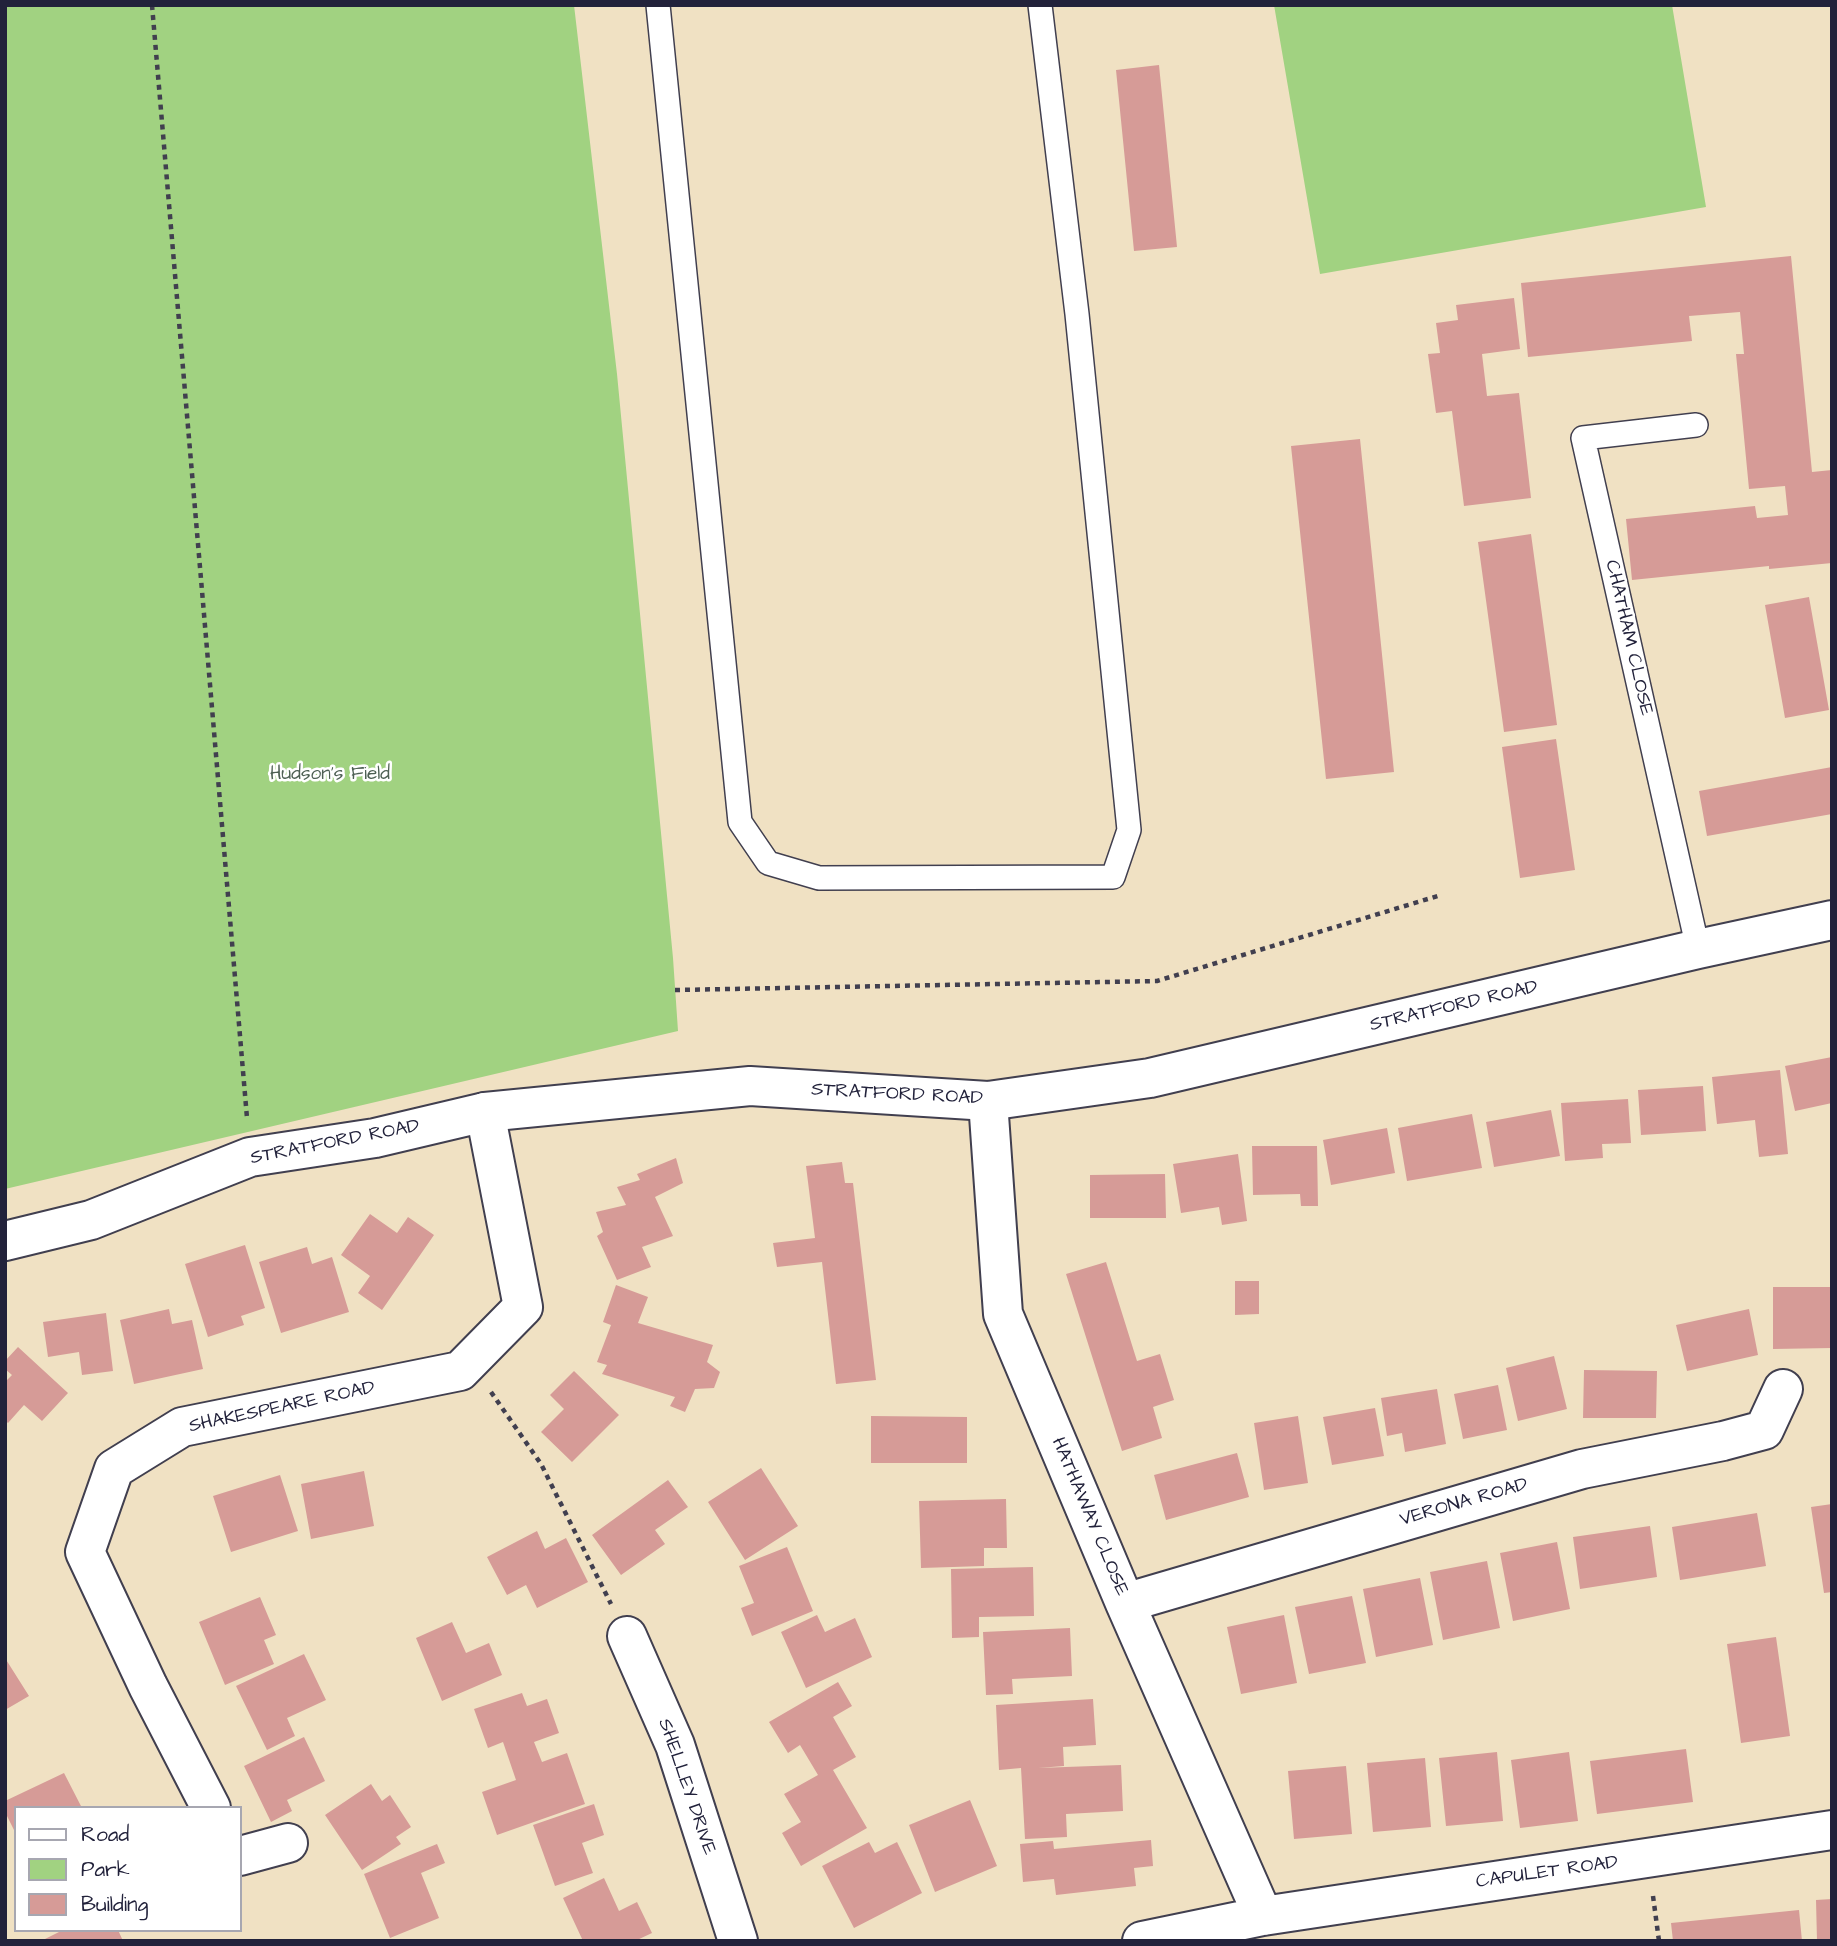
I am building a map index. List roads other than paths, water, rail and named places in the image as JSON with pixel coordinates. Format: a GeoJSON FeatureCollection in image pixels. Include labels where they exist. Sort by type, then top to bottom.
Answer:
{"type":"FeatureCollection","features":[{"type":"Feature","properties":{"kind":"street","name":"STRATFORD ROAD"},"geometry":{"type":"LineString","coordinates":[[5,1241],[92,1220],[250,1157],[375,1138],[485,1112],[750,1086],[988,1101],[1150,1078],[1832,920]]}},
{"type":"Feature","properties":{"kind":"street","name":"HATHAWAY CLOSE"},"geometry":{"type":"LineString","coordinates":[[988,1101],[1003,1314],[1125,1603],[1263,1916]]}},
{"type":"Feature","properties":{"kind":"street","name":"SHAKESPEARE ROAD"},"geometry":{"type":"LineString","coordinates":[[210,1806],[148,1686],[85,1552],[114,1469],[182,1427],[460,1371],[523,1307],[485,1112]]}},
{"type":"Feature","properties":{"kind":"street","name":"VERONA ROAD"},"geometry":{"type":"LineString","coordinates":[[1125,1603],[1582,1469],[1765,1430],[1783,1389]]}},
{"type":"Feature","properties":{"kind":"street","name":"SHELLEY DRIVE"},"geometry":{"type":"LineString","coordinates":[[626,1636],[675,1745],[738,1941]]}},
{"type":"Feature","properties":{"kind":"street","name":"CAPULET ROAD"},"geometry":{"type":"LineString","coordinates":[[1263,1916],[1832,1830]]}},
{"type":"Feature","properties":{"kind":"street"},"geometry":{"type":"LineString","coordinates":[[242,1855],[288,1843]]}},
{"type":"Feature","properties":{"kind":"street"},"geometry":{"type":"LineString","coordinates":[[1142,1941],[1263,1916]]}},
{"type":"Feature","properties":{"kind":"lane"},"geometry":{"type":"LineString","coordinates":[[657,5],[740,822],[768,863],[820,878],[1112,877],[1129,830],[1077,314],[1040,5]]}},
{"type":"Feature","properties":{"kind":"lane","name":"CHATHAM CLOSE"},"geometry":{"type":"LineString","coordinates":[[1696,425],[1583,438],[1698,949]]}},
{"type":"Feature","properties":{"kind":"park label","name":"Hudson's Field"},"geometry":{"type":"Point","coordinates":[330,775]}}]}
